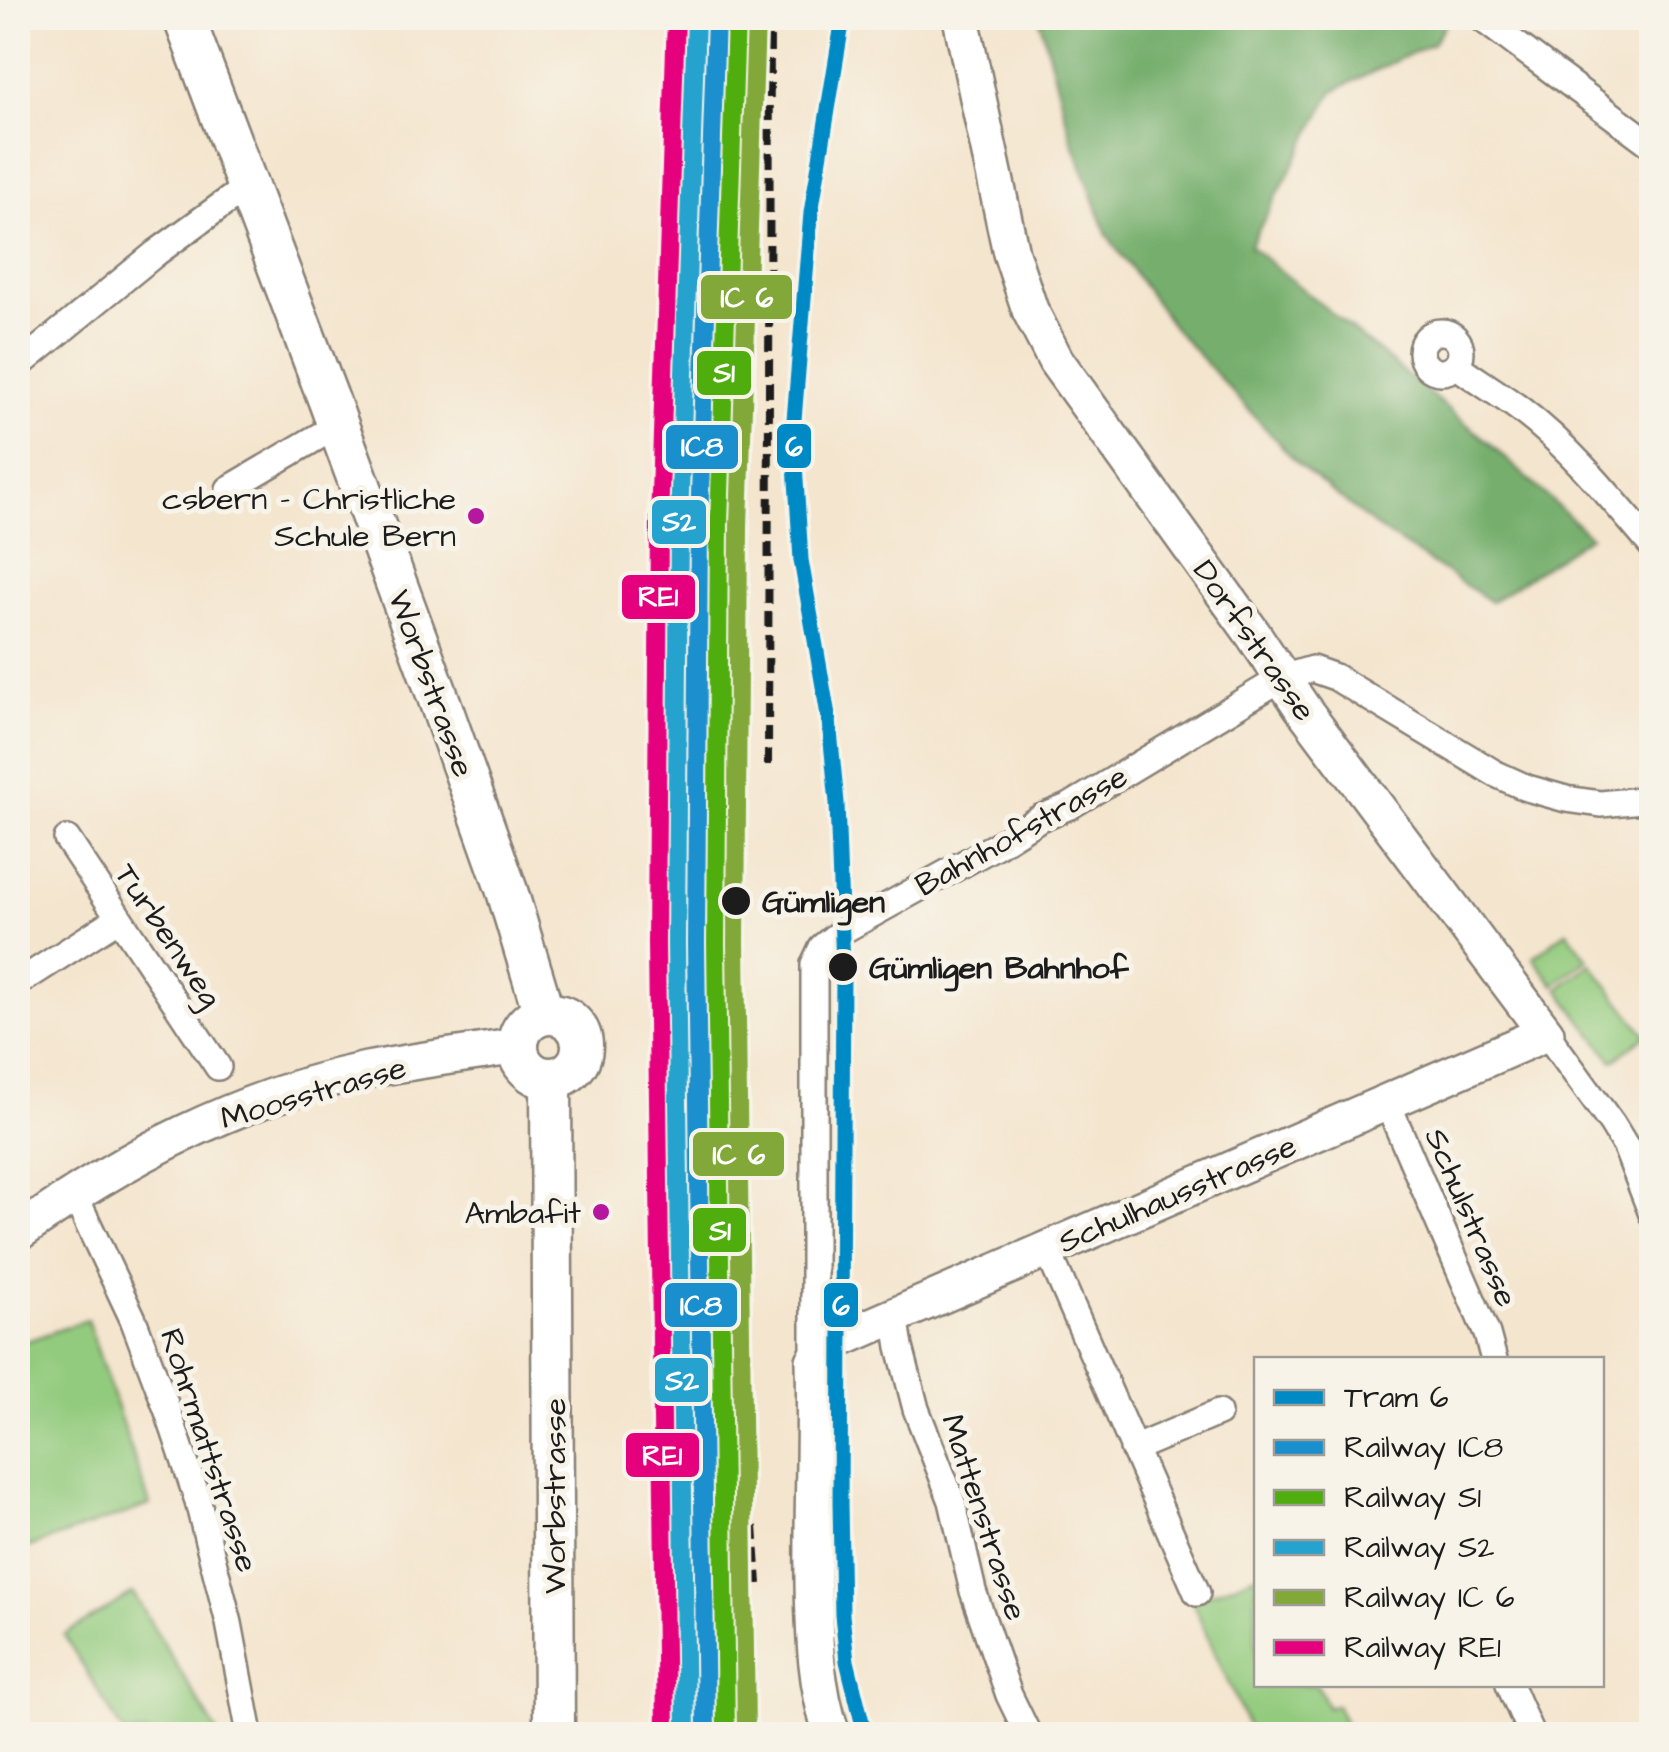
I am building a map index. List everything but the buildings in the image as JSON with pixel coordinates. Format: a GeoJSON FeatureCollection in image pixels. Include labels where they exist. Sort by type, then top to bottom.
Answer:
{"type":"FeatureCollection","features":[{"type":"Feature","properties":{"kind":"main road","name":"Worbstrasse"},"geometry":{"type":"LineString","coordinates":[[184,18],[489,840],[544,1014]]}},
{"type":"Feature","properties":{"kind":"main road"},"geometry":{"type":"LineString","coordinates":[[544,1014],[555,1014],[573,1024],[581,1042],[581,1052],[570,1070],[551,1078],[530,1070],[522,1062],[518,1046],[527,1023],[544,1014]]}},
{"type":"Feature","properties":{"kind":"main road","name":"Worbstrasse"},"geometry":{"type":"LineString","coordinates":[[551,1078],[554,1734]]}},
{"type":"Feature","properties":{"kind":"street","name":"Dorfstrasse"},"geometry":{"type":"LineString","coordinates":[[961,18],[1008,238],[1030,310],[1056,361],[1389,825],[1589,1091],[1626,1147],[1652,1214]]}},
{"type":"Feature","properties":{"kind":"street"},"geometry":{"type":"LineString","coordinates":[[1481,18],[1652,145]]}},
{"type":"Feature","properties":{"kind":"street"},"geometry":{"type":"LineString","coordinates":[[18,366],[156,253],[248,186]]}},
{"type":"Feature","properties":{"kind":"street"},"geometry":{"type":"LineString","coordinates":[[1456,365],[1542,428],[1591,475],[1652,546]]}},
{"type":"Feature","properties":{"kind":"street"},"geometry":{"type":"LineString","coordinates":[[229,489],[338,425]]}},
{"type":"Feature","properties":{"kind":"street"},"geometry":{"type":"LineString","coordinates":[[1282,678],[1320,670],[1496,774],[1527,788],[1602,804],[1652,799]]}},
{"type":"Feature","properties":{"kind":"street","name":"Bahnhofstrasse"},"geometry":{"type":"LineString","coordinates":[[832,1734],[814,1639],[814,964],[822,947],[866,916],[1040,818],[1070,806],[1282,678]]}},
{"type":"Feature","properties":{"kind":"street","name":"Turbenweg"},"geometry":{"type":"LineString","coordinates":[[67,839],[218,1067]]}},
{"type":"Feature","properties":{"kind":"street"},"geometry":{"type":"LineString","coordinates":[[18,983],[119,918]]}},
{"type":"Feature","properties":{"kind":"street","name":"Schulhausstrasse"},"geometry":{"type":"LineString","coordinates":[[814,1361],[826,1346],[895,1315],[1546,1033]]}},
{"type":"Feature","properties":{"kind":"street","name":"Moosstrasse"},"geometry":{"type":"LineString","coordinates":[[18,1232],[170,1138],[265,1100],[366,1070],[518,1046]]}},
{"type":"Feature","properties":{"kind":"street","name":"Schulstrasse"},"geometry":{"type":"LineString","coordinates":[[1387,1102],[1487,1334],[1493,1357]]}},
{"type":"Feature","properties":{"kind":"street","name":"Rohrmattstrasse"},"geometry":{"type":"LineString","coordinates":[[74,1196],[133,1320],[167,1409],[226,1608],[250,1734]]}},
{"type":"Feature","properties":{"kind":"street"},"geometry":{"type":"LineString","coordinates":[[1047,1249],[1197,1594]]}},
{"type":"Feature","properties":{"kind":"street","name":"Mattenstrasse"},"geometry":{"type":"LineString","coordinates":[[895,1315],[916,1409],[952,1501],[973,1590],[1008,1694],[1028,1734]]}},
{"type":"Feature","properties":{"kind":"street"},"geometry":{"type":"LineString","coordinates":[[1133,1449],[1218,1413]]}},
{"type":"Feature","properties":{"kind":"street"},"geometry":{"type":"LineString","coordinates":[[1510,1687],[1531,1734]]}},
{"type":"Feature","properties":{"kind":"green space"},"geometry":{"type":"Polygon","coordinates":[[[1039,18],[1449,18],[1433,43],[1333,91],[1250,246],[1487,441],[1590,536],[1491,602],[1375,526],[1299,465],[1173,327],[1107,235],[1071,137],[1039,18]]]}},
{"type":"Feature","properties":{"kind":"green space"},"geometry":{"type":"Polygon","coordinates":[[[1567,931],[1588,959],[1554,985],[1533,957],[1567,931]]]}},
{"type":"Feature","properties":{"kind":"green space"},"geometry":{"type":"Polygon","coordinates":[[[1591,964],[1646,1035],[1613,1061],[1558,989],[1591,964]]]}},
{"type":"Feature","properties":{"kind":"green space"},"geometry":{"type":"Polygon","coordinates":[[[87,1320],[150,1505],[18,1551],[18,1344],[87,1320]]]}},
{"type":"Feature","properties":{"kind":"green space"},"geometry":{"type":"Polygon","coordinates":[[[1254,1576],[1254,1687],[1318,1687],[1328,1708],[1336,1705],[1350,1734],[1251,1734],[1192,1601],[1254,1576]]]}},
{"type":"Feature","properties":{"kind":"green space"},"geometry":{"type":"Polygon","coordinates":[[[133,1593],[218,1734],[124,1734],[64,1635],[133,1593]]]}},
{"type":"Feature","properties":{"kind":"railway"},"geometry":{"type":"LineString","coordinates":[[685,49],[686,18]]}},
{"type":"Feature","properties":{"kind":"railway"},"geometry":{"type":"LineString","coordinates":[[740,1734],[752,18]]}},
{"type":"Feature","properties":{"kind":"railway"},"geometry":{"type":"LineString","coordinates":[[768,765],[770,18]]}},
{"type":"Feature","properties":{"kind":"railway"},"geometry":{"type":"LineString","coordinates":[[667,896],[682,736]]}},
{"type":"Feature","properties":{"kind":"railway"},"geometry":{"type":"LineString","coordinates":[[754,1526],[758,1584]]}},
{"type":"Feature","properties":{"kind":"tram line","name":"6"},"geometry":{"type":"LineString","coordinates":[[843,18],[811,213],[793,432],[801,560],[829,721],[837,803],[843,967],[842,1615],[847,1661],[865,1734]]}},
{"type":"Feature","properties":{"kind":"rail line","name":"RE1"},"geometry":{"type":"LineString","coordinates":[[666,1734],[656,943],[659,523],[676,18]]}},
{"type":"Feature","properties":{"kind":"rail line","name":"S2"},"geometry":{"type":"LineString","coordinates":[[686,1734],[676,943],[679,523],[696,18]]}},
{"type":"Feature","properties":{"kind":"rail line","name":"IC8"},"geometry":{"type":"LineString","coordinates":[[706,1734],[696,943],[699,524],[716,18]]}},
{"type":"Feature","properties":{"kind":"rail line","name":"S1"},"geometry":{"type":"LineString","coordinates":[[726,1734],[716,943],[719,524],[736,19]]}},
{"type":"Feature","properties":{"kind":"transit line"},"geometry":{"type":"LineString","coordinates":[[746,1733],[736,943],[739,525],[756,19]]}},
{"type":"Feature","properties":{"kind":"place","name":"csbern - Christliche Schule Bern"},"geometry":{"type":"Point","coordinates":[476,516]}},
{"type":"Feature","properties":{"kind":"place","name":"Gümligen"},"geometry":{"type":"Point","coordinates":[736,901]}},
{"type":"Feature","properties":{"kind":"place","name":"Gümligen Bahnhof"},"geometry":{"type":"Point","coordinates":[843,967]}},
{"type":"Feature","properties":{"kind":"place","name":"Ambafit"},"geometry":{"type":"Point","coordinates":[601,1212]}}]}
